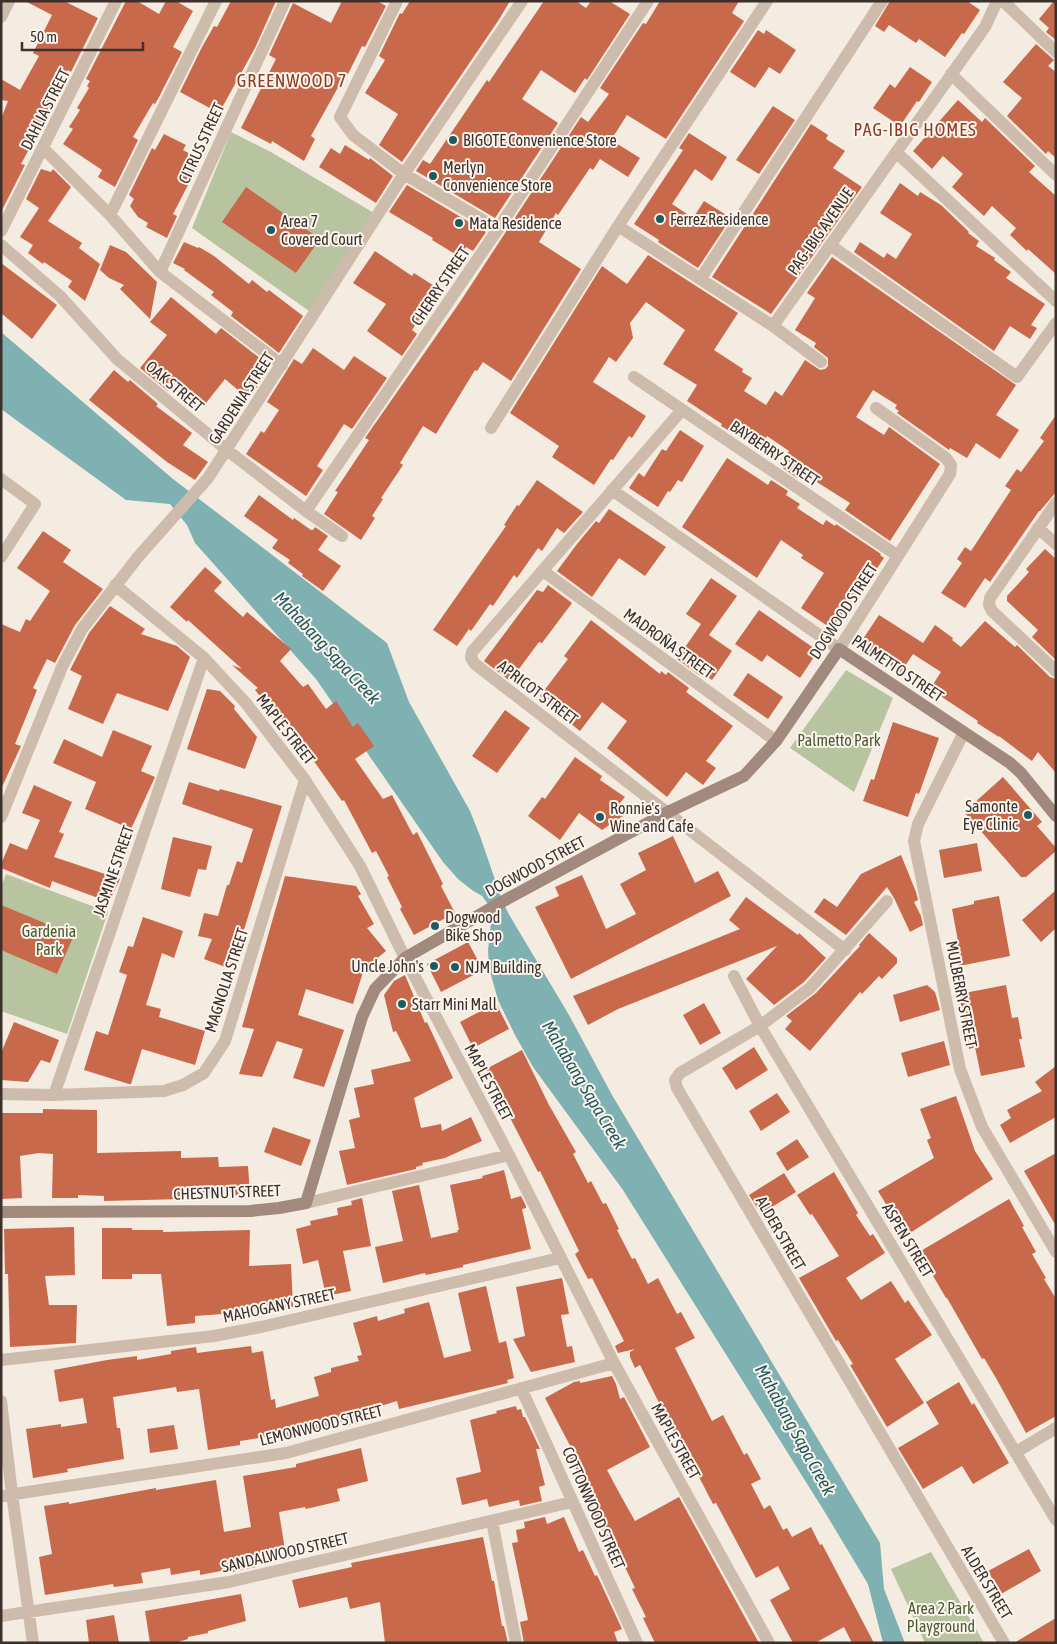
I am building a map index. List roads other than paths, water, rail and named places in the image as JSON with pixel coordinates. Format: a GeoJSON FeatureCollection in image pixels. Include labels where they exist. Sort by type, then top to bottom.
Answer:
{"type":"FeatureCollection","features":[{"type":"Feature","properties":{"kind":"street"},"geometry":{"type":"LineString","coordinates":[[1,16],[9,1]]}},
{"type":"Feature","properties":{"kind":"street","name":"DAHLIA STREET"},"geometry":{"type":"LineString","coordinates":[[1,231],[116,1]]}},
{"type":"Feature","properties":{"kind":"street"},"geometry":{"type":"LineString","coordinates":[[110,215],[216,1]]}},
{"type":"Feature","properties":{"kind":"street","name":"CITRUS STREET"},"geometry":{"type":"LineString","coordinates":[[160,272],[285,1]]}},
{"type":"Feature","properties":{"kind":"street"},"geometry":{"type":"LineString","coordinates":[[397,1],[340,117],[353,135],[404,174],[498,229]]}},
{"type":"Feature","properties":{"kind":"street","name":"GARDENIA STREET"},"geometry":{"type":"LineString","coordinates":[[1,817],[62,667],[82,629],[115,586],[208,478],[404,174],[522,1]]}},
{"type":"Feature","properties":{"kind":"street","name":"CHERRY STREET"},"geometry":{"type":"LineString","coordinates":[[306,511],[498,229],[648,1]]}},
{"type":"Feature","properties":{"kind":"street"},"geometry":{"type":"LineString","coordinates":[[491,428],[618,226],[767,1]]}},
{"type":"Feature","properties":{"kind":"street"},"geometry":{"type":"LineString","coordinates":[[701,278],[882,1]]}},
{"type":"Feature","properties":{"kind":"street","name":"PAG-IBIG AVENUE"},"geometry":{"type":"LineString","coordinates":[[773,326],[985,27],[997,1]]}},
{"type":"Feature","properties":{"kind":"street"},"geometry":{"type":"LineString","coordinates":[[1004,1],[1056,52]]}},
{"type":"Feature","properties":{"kind":"street"},"geometry":{"type":"LineString","coordinates":[[951,74],[1056,174]]}},
{"type":"Feature","properties":{"kind":"street"},"geometry":{"type":"LineString","coordinates":[[43,148],[110,215],[160,272],[282,365]]}},
{"type":"Feature","properties":{"kind":"street"},"geometry":{"type":"LineString","coordinates":[[896,152],[1056,301]]}},
{"type":"Feature","properties":{"kind":"street"},"geometry":{"type":"LineString","coordinates":[[618,226],[701,278],[773,326],[822,362]]}},
{"type":"Feature","properties":{"kind":"street","name":"OAK STREET"},"geometry":{"type":"LineString","coordinates":[[1,245],[60,296],[117,359],[226,450],[342,536]]}},
{"type":"Feature","properties":{"kind":"street"},"geometry":{"type":"LineString","coordinates":[[830,245],[1017,377],[1056,323]]}},
{"type":"Feature","properties":{"kind":"street","name":"BAYBERRY STREET"},"geometry":{"type":"LineString","coordinates":[[634,377],[898,556]]}},
{"type":"Feature","properties":{"kind":"street","name":"DOGWOOD STREET"},"geometry":{"type":"LineString","coordinates":[[306,1202],[362,1017],[375,989],[405,958],[507,899],[668,812],[744,776],[776,741],[839,649],[950,474],[951,465],[946,458],[876,408]]}},
{"type":"Feature","properties":{"kind":"street","name":"APRICOT STREET"},"geometry":{"type":"LineString","coordinates":[[682,410],[472,652],[471,658],[475,664],[845,950]]}},
{"type":"Feature","properties":{"kind":"street"},"geometry":{"type":"LineString","coordinates":[[1,479],[35,504],[1,557]]}},
{"type":"Feature","properties":{"kind":"street","name":"PALMETTO STREET"},"geometry":{"type":"LineString","coordinates":[[612,490],[839,649],[964,732],[1021,773],[1056,816]]}},
{"type":"Feature","properties":{"kind":"street"},"geometry":{"type":"LineString","coordinates":[[1056,503],[990,598],[989,606],[1056,671]]}},
{"type":"Feature","properties":{"kind":"street"},"geometry":{"type":"LineString","coordinates":[[1038,528],[1056,544]]}},
{"type":"Feature","properties":{"kind":"street","name":"MADROÑA STREET"},"geometry":{"type":"LineString","coordinates":[[542,571],[776,741]]}},
{"type":"Feature","properties":{"kind":"street","name":"MAPLE STREET"},"geometry":{"type":"LineString","coordinates":[[115,586],[204,658],[245,702],[305,780],[360,866],[405,958],[509,1155],[614,1363],[769,1643]]}},
{"type":"Feature","properties":{"kind":"street","name":"JASMINE STREET"},"geometry":{"type":"LineString","coordinates":[[54,1095],[204,658]]}},
{"type":"Feature","properties":{"kind":"street","name":"MULBERRY STREET"},"geometry":{"type":"LineString","coordinates":[[964,732],[918,824],[914,841],[960,1069],[982,1127],[1056,1252]]}},
{"type":"Feature","properties":{"kind":"street","name":"MAGNOLIA STREET"},"geometry":{"type":"LineString","coordinates":[[1,1094],[54,1095],[164,1091],[183,1085],[204,1073],[225,1041],[305,780]]}},
{"type":"Feature","properties":{"kind":"street","name":"ALDER STREET"},"geometry":{"type":"LineString","coordinates":[[887,901],[810,988],[760,1026],[680,1073],[675,1080],[677,1088],[1004,1643]]}},
{"type":"Feature","properties":{"kind":"street","name":"ASPEN STREET"},"geometry":{"type":"LineString","coordinates":[[734,976],[760,1026],[1056,1520]]}},
{"type":"Feature","properties":{"kind":"street","name":"CHESTNUT STREET"},"geometry":{"type":"LineString","coordinates":[[1,1212],[250,1211],[280,1208],[509,1155]]}},
{"type":"Feature","properties":{"kind":"street","name":"MAHOGANY STREET"},"geometry":{"type":"LineString","coordinates":[[1,1360],[214,1336],[261,1327],[560,1258]]}},
{"type":"Feature","properties":{"kind":"street","name":"LEMONWOOD STREET"},"geometry":{"type":"LineString","coordinates":[[7,1495],[286,1453],[614,1363]]}},
{"type":"Feature","properties":{"kind":"street","name":"COTTONWOOD STREET"},"geometry":{"type":"LineString","coordinates":[[521,1388],[637,1643]]}},
{"type":"Feature","properties":{"kind":"street"},"geometry":{"type":"LineString","coordinates":[[1,1401],[7,1495],[33,1643]]}},
{"type":"Feature","properties":{"kind":"street"},"geometry":{"type":"LineString","coordinates":[[1016,1452],[1056,1428]]}},
{"type":"Feature","properties":{"kind":"street","name":"SANDALWOOD STREET"},"geometry":{"type":"LineString","coordinates":[[1,1616],[228,1582],[572,1502]]}},
{"type":"Feature","properties":{"kind":"street"},"geometry":{"type":"LineString","coordinates":[[492,1521],[516,1643]]}},
{"type":"Feature","properties":{"kind":"water","name":"Mahabang Sapa Creek"},"geometry":{"type":"Polygon","coordinates":[[[1,332],[173,479],[387,643],[409,702],[470,811],[503,903],[511,918],[569,1015],[612,1095],[880,1543],[884,1589],[905,1643],[883,1643],[868,1584],[826,1514],[623,1190],[533,1067],[498,1000],[489,968],[488,950],[492,914],[488,904],[482,896],[458,879],[443,862],[316,679],[195,543],[187,525],[170,504],[126,500],[1,409],[1,332]]]}},
{"type":"Feature","properties":{"kind":"place","name":"BIGOTE Convenience Store"},"geometry":{"type":"Point","coordinates":[453,140]}},
{"type":"Feature","properties":{"kind":"place","name":"Merlyn Convenience Store"},"geometry":{"type":"Point","coordinates":[433,176]}},
{"type":"Feature","properties":{"kind":"place","name":"Ferrez Residence"},"geometry":{"type":"Point","coordinates":[660,219]}},
{"type":"Feature","properties":{"kind":"place","name":"Mata Residence"},"geometry":{"type":"Point","coordinates":[459,223]}},
{"type":"Feature","properties":{"kind":"place","name":"Area 7 Covered Court"},"geometry":{"type":"Point","coordinates":[271,230]}},
{"type":"Feature","properties":{"kind":"place","name":"Samonte Eye Clinic"},"geometry":{"type":"Point","coordinates":[1028,815]}},
{"type":"Feature","properties":{"kind":"place","name":"Ronnie's Wine and Cafe"},"geometry":{"type":"Point","coordinates":[600,817]}},
{"type":"Feature","properties":{"kind":"place","name":"Dogwood Bike Shop"},"geometry":{"type":"Point","coordinates":[435,926]}},
{"type":"Feature","properties":{"kind":"place","name":"Uncle John's"},"geometry":{"type":"Point","coordinates":[434,966]}},
{"type":"Feature","properties":{"kind":"place","name":"NJM Building"},"geometry":{"type":"Point","coordinates":[455,967]}},
{"type":"Feature","properties":{"kind":"place","name":"Starr Mini Mall"},"geometry":{"type":"Point","coordinates":[402,1004]}},
{"type":"Feature","properties":{"kind":"district","name":"GREENWOOD 7"},"geometry":{"type":"Point","coordinates":[292,81]}},
{"type":"Feature","properties":{"kind":"district","name":"PAG-IBIG HOMES"},"geometry":{"type":"Point","coordinates":[915,130]}},
{"type":"Feature","properties":{"kind":"park label","name":"Palmetto Park"},"geometry":{"type":"Point","coordinates":[839,740]}},
{"type":"Feature","properties":{"kind":"park label","name":"Gardenia Park"},"geometry":{"type":"Point","coordinates":[49,940]}},
{"type":"Feature","properties":{"kind":"park label","name":"Area 2 Park Playground"},"geometry":{"type":"Point","coordinates":[941,1617]}}]}
